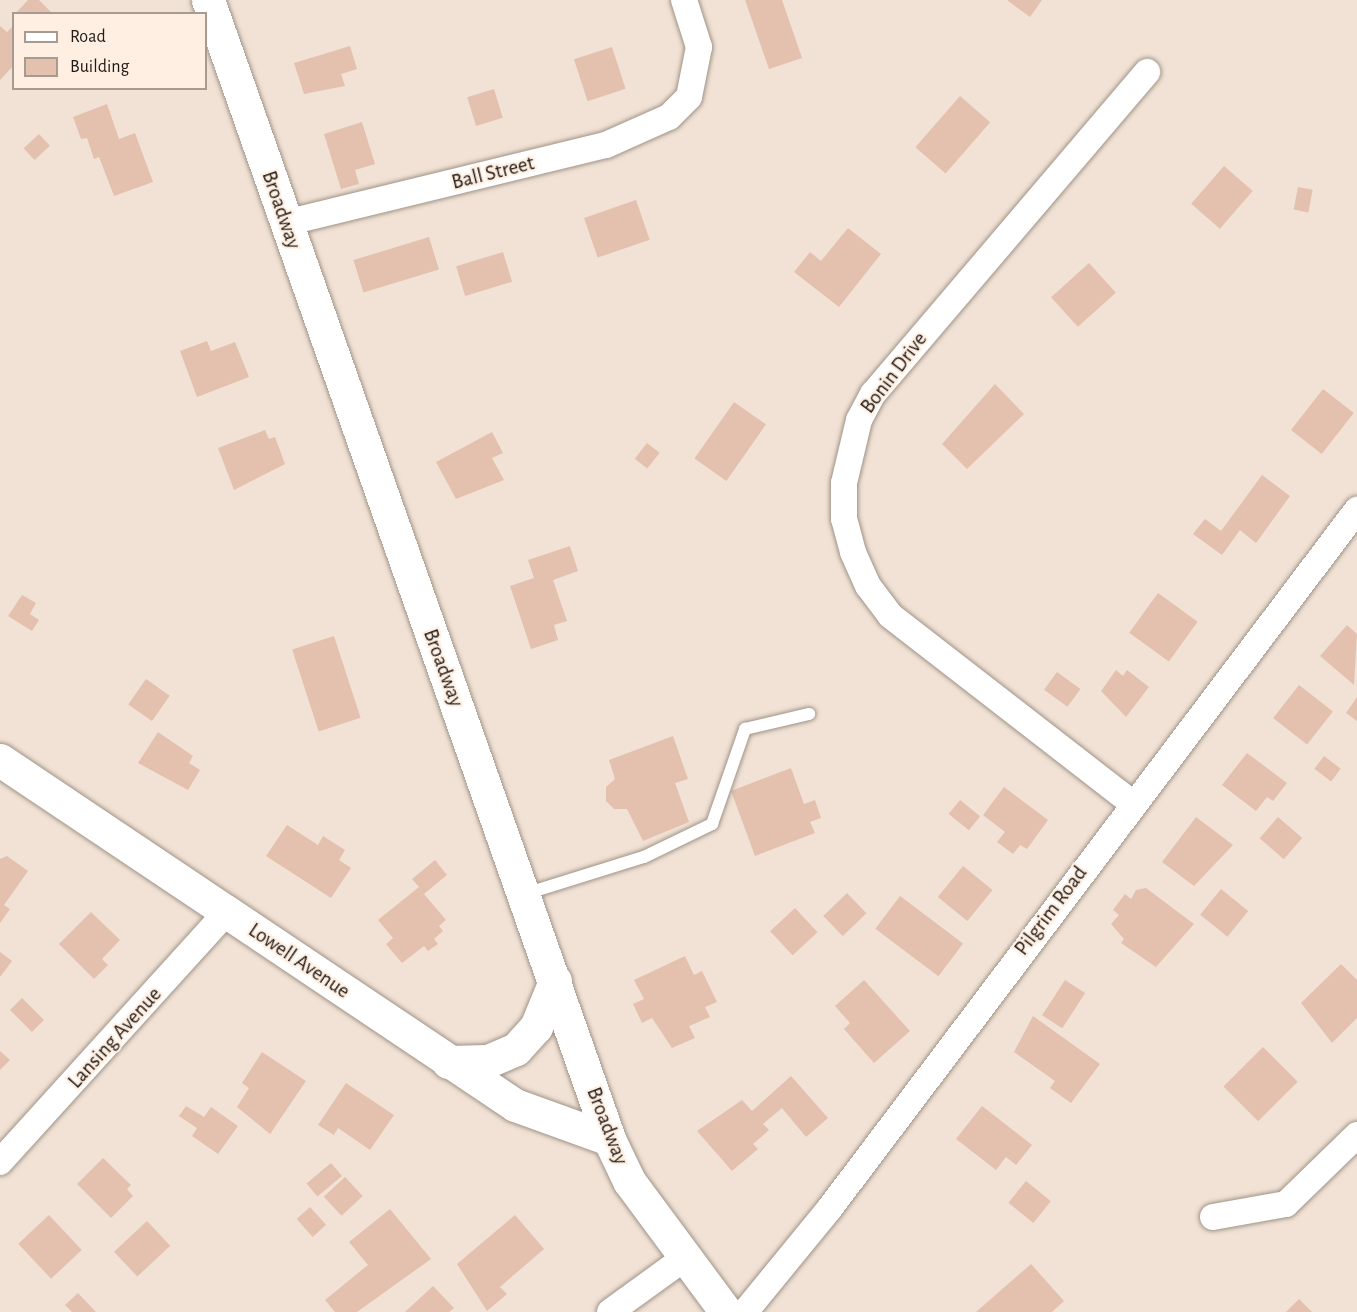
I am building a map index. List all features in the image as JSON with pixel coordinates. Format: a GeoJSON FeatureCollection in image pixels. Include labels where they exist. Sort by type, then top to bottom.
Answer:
{"type":"FeatureCollection","features":[{"type":"Feature","properties":{"kind":"main road","name":"Broadway"},"geometry":{"type":"LineString","coordinates":[[208,0],[609,1138],[629,1181],[726,1312]]}},
{"type":"Feature","properties":{"kind":"main road","name":"Lowell Avenue"},"geometry":{"type":"LineString","coordinates":[[0,760],[515,1105],[609,1138]]}},
{"type":"Feature","properties":{"kind":"main road"},"geometry":{"type":"LineString","coordinates":[[448,1062],[488,1061],[516,1049],[536,1027],[555,981]]}},
{"type":"Feature","properties":{"kind":"street","name":"Ball Street"},"geometry":{"type":"LineString","coordinates":[[285,223],[606,145],[669,117],[689,97],[699,47],[684,0]]}},
{"type":"Feature","properties":{"kind":"street","name":"Bonin Drive"},"geometry":{"type":"LineString","coordinates":[[1132,803],[890,615],[868,586],[853,552],[844,519],[844,483],[859,420],[873,394],[1147,72]]}},
{"type":"Feature","properties":{"kind":"street","name":"Pilgrim Road"},"geometry":{"type":"LineString","coordinates":[[745,1312],[830,1208],[1132,803],[1357,510]]}},
{"type":"Feature","properties":{"kind":"street","name":"Lansing Avenue"},"geometry":{"type":"LineString","coordinates":[[0,1162],[227,912]]}},
{"type":"Feature","properties":{"kind":"street"},"geometry":{"type":"LineString","coordinates":[[1213,1217],[1286,1204],[1357,1135]]}},
{"type":"Feature","properties":{"kind":"street"},"geometry":{"type":"LineString","coordinates":[[610,1312],[686,1257]]}},
{"type":"Feature","properties":{"kind":"lane"},"geometry":{"type":"LineString","coordinates":[[524,894],[644,857],[712,824],[745,729],[809,714]]}},
{"type":"Feature","properties":{"kind":"building"},"geometry":{"type":"Polygon","coordinates":[[[28,0],[39,0],[51,12],[17,12],[28,0]]]}},
{"type":"Feature","properties":{"kind":"building"},"geometry":{"type":"Polygon","coordinates":[[[745,0],[782,0],[802,58],[769,69],[745,0]]]}},
{"type":"Feature","properties":{"kind":"building"},"geometry":{"type":"Polygon","coordinates":[[[1007,0],[1042,0],[1030,17],[1007,0]]]}},
{"type":"Feature","properties":{"kind":"building"},"geometry":{"type":"Polygon","coordinates":[[[0,26],[7,32],[12,27],[12,67],[0,80],[0,26]]]}},
{"type":"Feature","properties":{"kind":"building"},"geometry":{"type":"Polygon","coordinates":[[[350,46],[357,69],[341,74],[345,86],[304,94],[294,63],[350,46]]]}},
{"type":"Feature","properties":{"kind":"building"},"geometry":{"type":"Polygon","coordinates":[[[612,47],[626,89],[588,101],[574,59],[612,47]]]}},
{"type":"Feature","properties":{"kind":"building"},"geometry":{"type":"Polygon","coordinates":[[[494,89],[503,118],[476,126],[467,97],[494,89]]]}},
{"type":"Feature","properties":{"kind":"building"},"geometry":{"type":"Polygon","coordinates":[[[960,96],[990,122],[946,174],[915,147],[960,96]]]}},
{"type":"Feature","properties":{"kind":"building"},"geometry":{"type":"Polygon","coordinates":[[[107,104],[119,139],[135,133],[153,182],[114,196],[99,157],[94,159],[87,138],[81,139],[73,117],[107,104]]]}},
{"type":"Feature","properties":{"kind":"building"},"geometry":{"type":"Polygon","coordinates":[[[362,122],[375,164],[355,170],[359,184],[341,189],[324,134],[362,122]]]}},
{"type":"Feature","properties":{"kind":"building"},"geometry":{"type":"Polygon","coordinates":[[[39,134],[50,146],[35,160],[24,148],[39,134]]]}},
{"type":"Feature","properties":{"kind":"building"},"geometry":{"type":"Polygon","coordinates":[[[1224,166],[1253,191],[1220,229],[1191,204],[1224,166]]]}},
{"type":"Feature","properties":{"kind":"building"},"geometry":{"type":"Polygon","coordinates":[[[1298,187],[1313,190],[1308,212],[1294,210],[1298,187]]]}},
{"type":"Feature","properties":{"kind":"building"},"geometry":{"type":"Polygon","coordinates":[[[636,200],[650,240],[598,258],[584,218],[636,200]]]}},
{"type":"Feature","properties":{"kind":"building"},"geometry":{"type":"Polygon","coordinates":[[[848,228],[881,254],[839,307],[794,272],[810,252],[821,261],[848,228]]]}},
{"type":"Feature","properties":{"kind":"building"},"geometry":{"type":"Polygon","coordinates":[[[429,237],[439,270],[363,293],[353,260],[429,237]]]}},
{"type":"Feature","properties":{"kind":"building"},"geometry":{"type":"Polygon","coordinates":[[[503,252],[512,282],[465,296],[456,266],[503,252]]]}},
{"type":"Feature","properties":{"kind":"building"},"geometry":{"type":"Polygon","coordinates":[[[1089,263],[1116,293],[1078,327],[1051,297],[1089,263]]]}},
{"type":"Feature","properties":{"kind":"building"},"geometry":{"type":"Polygon","coordinates":[[[207,341],[211,351],[235,342],[249,377],[197,397],[180,351],[207,341]]]}},
{"type":"Feature","properties":{"kind":"building"},"geometry":{"type":"Polygon","coordinates":[[[995,384],[1024,414],[967,469],[942,444],[995,384]]]}},
{"type":"Feature","properties":{"kind":"building"},"geometry":{"type":"Polygon","coordinates":[[[1323,389],[1354,413],[1322,454],[1291,430],[1323,389]]]}},
{"type":"Feature","properties":{"kind":"building"},"geometry":{"type":"Polygon","coordinates":[[[734,402],[766,424],[726,481],[694,459],[734,402]]]}},
{"type":"Feature","properties":{"kind":"building"},"geometry":{"type":"Polygon","coordinates":[[[265,430],[269,439],[275,437],[285,464],[234,490],[218,448],[265,430]]]}},
{"type":"Feature","properties":{"kind":"building"},"geometry":{"type":"Polygon","coordinates":[[[492,432],[503,453],[492,458],[504,480],[456,499],[436,462],[492,432]]]}},
{"type":"Feature","properties":{"kind":"building"},"geometry":{"type":"Polygon","coordinates":[[[647,443],[660,453],[647,469],[635,459],[647,443]]]}},
{"type":"Feature","properties":{"kind":"building"},"geometry":{"type":"Polygon","coordinates":[[[1262,475],[1290,496],[1256,543],[1240,530],[1222,555],[1193,534],[1205,519],[1221,531],[1262,475]]]}},
{"type":"Feature","properties":{"kind":"building"},"geometry":{"type":"Polygon","coordinates":[[[570,546],[578,571],[553,580],[567,621],[554,625],[558,640],[531,649],[510,586],[534,578],[528,560],[570,546]]]}},
{"type":"Feature","properties":{"kind":"building"},"geometry":{"type":"Polygon","coordinates":[[[1158,593],[1198,622],[1169,661],[1129,633],[1158,593]]]}},
{"type":"Feature","properties":{"kind":"building"},"geometry":{"type":"Polygon","coordinates":[[[22,595],[36,603],[30,614],[39,620],[32,631],[8,616],[22,595]]]}},
{"type":"Feature","properties":{"kind":"building"},"geometry":{"type":"Polygon","coordinates":[[[1347,625],[1357,634],[1354,685],[1320,656],[1347,625]]]}},
{"type":"Feature","properties":{"kind":"building"},"geometry":{"type":"Polygon","coordinates":[[[334,636],[361,718],[319,731],[292,650],[334,636]]]}},
{"type":"Feature","properties":{"kind":"building"},"geometry":{"type":"Polygon","coordinates":[[[1116,670],[1123,676],[1127,670],[1149,687],[1126,717],[1101,691],[1116,670]]]}},
{"type":"Feature","properties":{"kind":"building"},"geometry":{"type":"Polygon","coordinates":[[[1057,672],[1080,689],[1068,707],[1044,690],[1057,672]]]}},
{"type":"Feature","properties":{"kind":"building"},"geometry":{"type":"Polygon","coordinates":[[[146,679],[170,696],[152,721],[128,704],[146,679]]]}},
{"type":"Feature","properties":{"kind":"building"},"geometry":{"type":"Polygon","coordinates":[[[1299,685],[1333,711],[1307,745],[1273,718],[1299,685]]]}},
{"type":"Feature","properties":{"kind":"building"},"geometry":{"type":"Polygon","coordinates":[[[1357,697],[1357,721],[1346,713],[1357,697]]]}},
{"type":"Feature","properties":{"kind":"building"},"geometry":{"type":"Polygon","coordinates":[[[158,732],[193,756],[189,763],[200,770],[188,790],[138,763],[158,732]]]}},
{"type":"Feature","properties":{"kind":"building"},"geometry":{"type":"Polygon","coordinates":[[[673,736],[688,779],[675,783],[689,822],[643,841],[627,809],[614,809],[606,801],[606,787],[615,779],[609,760],[673,736]]]}},
{"type":"Feature","properties":{"kind":"building"},"geometry":{"type":"Polygon","coordinates":[[[1247,753],[1287,783],[1273,801],[1267,797],[1256,811],[1222,785],[1247,753]]]}},
{"type":"Feature","properties":{"kind":"building"},"geometry":{"type":"Polygon","coordinates":[[[1324,756],[1341,769],[1331,781],[1314,769],[1324,756]]]}},
{"type":"Feature","properties":{"kind":"building"},"geometry":{"type":"Polygon","coordinates":[[[791,768],[804,804],[815,800],[821,818],[810,822],[815,833],[755,856],[731,791],[791,768]]]}},
{"type":"Feature","properties":{"kind":"building"},"geometry":{"type":"Polygon","coordinates":[[[1004,787],[1048,820],[1027,849],[1020,845],[1013,854],[997,842],[1005,832],[983,815],[1004,787]]]}},
{"type":"Feature","properties":{"kind":"building"},"geometry":{"type":"Polygon","coordinates":[[[960,800],[980,816],[969,830],[949,814],[960,800]]]}},
{"type":"Feature","properties":{"kind":"building"},"geometry":{"type":"Polygon","coordinates":[[[1196,817],[1233,845],[1194,886],[1162,862],[1196,817]]]}},
{"type":"Feature","properties":{"kind":"building"},"geometry":{"type":"Polygon","coordinates":[[[1278,817],[1302,838],[1284,859],[1260,838],[1278,817]]]}},
{"type":"Feature","properties":{"kind":"building"},"geometry":{"type":"Polygon","coordinates":[[[287,825],[318,845],[323,836],[345,850],[339,860],[351,868],[331,898],[266,856],[287,825]]]}},
{"type":"Feature","properties":{"kind":"building"},"geometry":{"type":"Polygon","coordinates":[[[7,856],[28,871],[4,905],[10,909],[0,923],[0,859],[7,856]]]}},
{"type":"Feature","properties":{"kind":"building"},"geometry":{"type":"Polygon","coordinates":[[[435,860],[447,875],[424,894],[446,920],[439,926],[443,931],[434,939],[438,944],[428,951],[424,946],[402,963],[386,944],[393,938],[378,920],[419,887],[412,879],[435,860]]]}},
{"type":"Feature","properties":{"kind":"building"},"geometry":{"type":"Polygon","coordinates":[[[963,866],[993,890],[967,921],[938,897],[963,866]]]}},
{"type":"Feature","properties":{"kind":"building"},"geometry":{"type":"Polygon","coordinates":[[[1146,888],[1194,924],[1156,967],[1121,943],[1124,939],[1111,924],[1119,915],[1113,910],[1125,894],[1131,899],[1136,890],[1146,888]]]}},
{"type":"Feature","properties":{"kind":"building"},"geometry":{"type":"Polygon","coordinates":[[[1221,889],[1248,911],[1227,937],[1200,915],[1221,889]]]}},
{"type":"Feature","properties":{"kind":"building"},"geometry":{"type":"Polygon","coordinates":[[[847,893],[866,913],[843,936],[823,916],[847,893]]]}},
{"type":"Feature","properties":{"kind":"building"},"geometry":{"type":"Polygon","coordinates":[[[900,896],[963,944],[938,976],[875,929],[900,896]]]}},
{"type":"Feature","properties":{"kind":"building"},"geometry":{"type":"Polygon","coordinates":[[[795,908],[818,932],[793,955],[770,931],[795,908]]]}},
{"type":"Feature","properties":{"kind":"building"},"geometry":{"type":"Polygon","coordinates":[[[91,912],[120,940],[102,959],[108,965],[94,979],[59,944],[91,912]]]}},
{"type":"Feature","properties":{"kind":"building"},"geometry":{"type":"Polygon","coordinates":[[[0,952],[12,961],[0,977],[0,952]]]}},
{"type":"Feature","properties":{"kind":"building"},"geometry":{"type":"Polygon","coordinates":[[[685,956],[694,975],[702,971],[717,1002],[705,1007],[710,1017],[689,1026],[695,1038],[672,1048],[652,1018],[642,1023],[633,1004],[644,999],[634,980],[685,956]]]}},
{"type":"Feature","properties":{"kind":"building"},"geometry":{"type":"Polygon","coordinates":[[[1341,964],[1357,980],[1357,1018],[1332,1043],[1301,1003],[1341,964]]]}},
{"type":"Feature","properties":{"kind":"building"},"geometry":{"type":"Polygon","coordinates":[[[864,980],[910,1031],[874,1063],[844,1029],[850,1023],[835,1006],[864,980]]]}},
{"type":"Feature","properties":{"kind":"building"},"geometry":{"type":"Polygon","coordinates":[[[1065,980],[1085,993],[1062,1028],[1042,1015],[1065,980]]]}},
{"type":"Feature","properties":{"kind":"building"},"geometry":{"type":"Polygon","coordinates":[[[22,998],[44,1020],[32,1032],[10,1010],[22,998]]]}},
{"type":"Feature","properties":{"kind":"building"},"geometry":{"type":"Polygon","coordinates":[[[1033,1016],[1100,1064],[1071,1103],[1050,1088],[1055,1081],[1014,1052],[1033,1016]]]}},
{"type":"Feature","properties":{"kind":"building"},"geometry":{"type":"Polygon","coordinates":[[[1263,1047],[1298,1082],[1258,1121],[1223,1087],[1263,1047]]]}},
{"type":"Feature","properties":{"kind":"building"},"geometry":{"type":"Polygon","coordinates":[[[0,1051],[10,1060],[0,1070],[0,1051]]]}},
{"type":"Feature","properties":{"kind":"building"},"geometry":{"type":"Polygon","coordinates":[[[262,1052],[306,1081],[270,1134],[237,1107],[249,1088],[242,1083],[262,1052]]]}},
{"type":"Feature","properties":{"kind":"building"},"geometry":{"type":"Polygon","coordinates":[[[791,1076],[828,1118],[806,1137],[782,1108],[763,1124],[769,1130],[753,1144],[758,1149],[732,1171],[697,1131],[742,1100],[752,1111],[791,1076]]]}},
{"type":"Feature","properties":{"kind":"building"},"geometry":{"type":"Polygon","coordinates":[[[346,1083],[394,1115],[370,1150],[338,1128],[334,1135],[318,1125],[346,1083]]]}},
{"type":"Feature","properties":{"kind":"building"},"geometry":{"type":"Polygon","coordinates":[[[186,1106],[204,1117],[211,1107],[238,1126],[218,1154],[192,1136],[197,1128],[179,1116],[186,1106]]]}},
{"type":"Feature","properties":{"kind":"building"},"geometry":{"type":"Polygon","coordinates":[[[982,1106],[1032,1145],[1016,1165],[1006,1157],[996,1170],[956,1139],[982,1106]]]}},
{"type":"Feature","properties":{"kind":"building"},"geometry":{"type":"Polygon","coordinates":[[[103,1158],[131,1185],[127,1189],[133,1196],[111,1218],[77,1184],[103,1158]]]}},
{"type":"Feature","properties":{"kind":"building"},"geometry":{"type":"Polygon","coordinates":[[[331,1163],[342,1176],[317,1197],[306,1184],[331,1163]]]}},
{"type":"Feature","properties":{"kind":"building"},"geometry":{"type":"Polygon","coordinates":[[[345,1177],[363,1196],[342,1216],[324,1197],[345,1177]]]}},
{"type":"Feature","properties":{"kind":"building"},"geometry":{"type":"Polygon","coordinates":[[[1026,1181],[1051,1201],[1033,1223],[1008,1203],[1026,1181]]]}},
{"type":"Feature","properties":{"kind":"building"},"geometry":{"type":"Polygon","coordinates":[[[310,1207],[326,1225],[313,1237],[297,1219],[310,1207]]]}},
{"type":"Feature","properties":{"kind":"building"},"geometry":{"type":"Polygon","coordinates":[[[390,1209],[431,1259],[357,1312],[335,1312],[325,1300],[368,1265],[349,1242],[390,1209]]]}},
{"type":"Feature","properties":{"kind":"building"},"geometry":{"type":"Polygon","coordinates":[[[49,1215],[82,1250],[51,1279],[18,1244],[49,1215]]]}},
{"type":"Feature","properties":{"kind":"building"},"geometry":{"type":"Polygon","coordinates":[[[515,1215],[544,1249],[500,1287],[507,1294],[487,1311],[457,1264],[515,1215]]]}},
{"type":"Feature","properties":{"kind":"building"},"geometry":{"type":"Polygon","coordinates":[[[147,1221],[170,1246],[137,1277],[114,1252],[147,1221]]]}},
{"type":"Feature","properties":{"kind":"building"},"geometry":{"type":"Polygon","coordinates":[[[1031,1264],[1064,1301],[1052,1312],[976,1312],[1031,1264]]]}},
{"type":"Feature","properties":{"kind":"building"},"geometry":{"type":"Polygon","coordinates":[[[433,1286],[454,1308],[449,1312],[405,1312],[433,1286]]]}},
{"type":"Feature","properties":{"kind":"building"},"geometry":{"type":"Polygon","coordinates":[[[78,1293],[96,1312],[72,1312],[65,1305],[78,1293]]]}},
{"type":"Feature","properties":{"kind":"building"},"geometry":{"type":"Polygon","coordinates":[[[1299,1299],[1312,1312],[1286,1312],[1299,1299]]]}}]}
